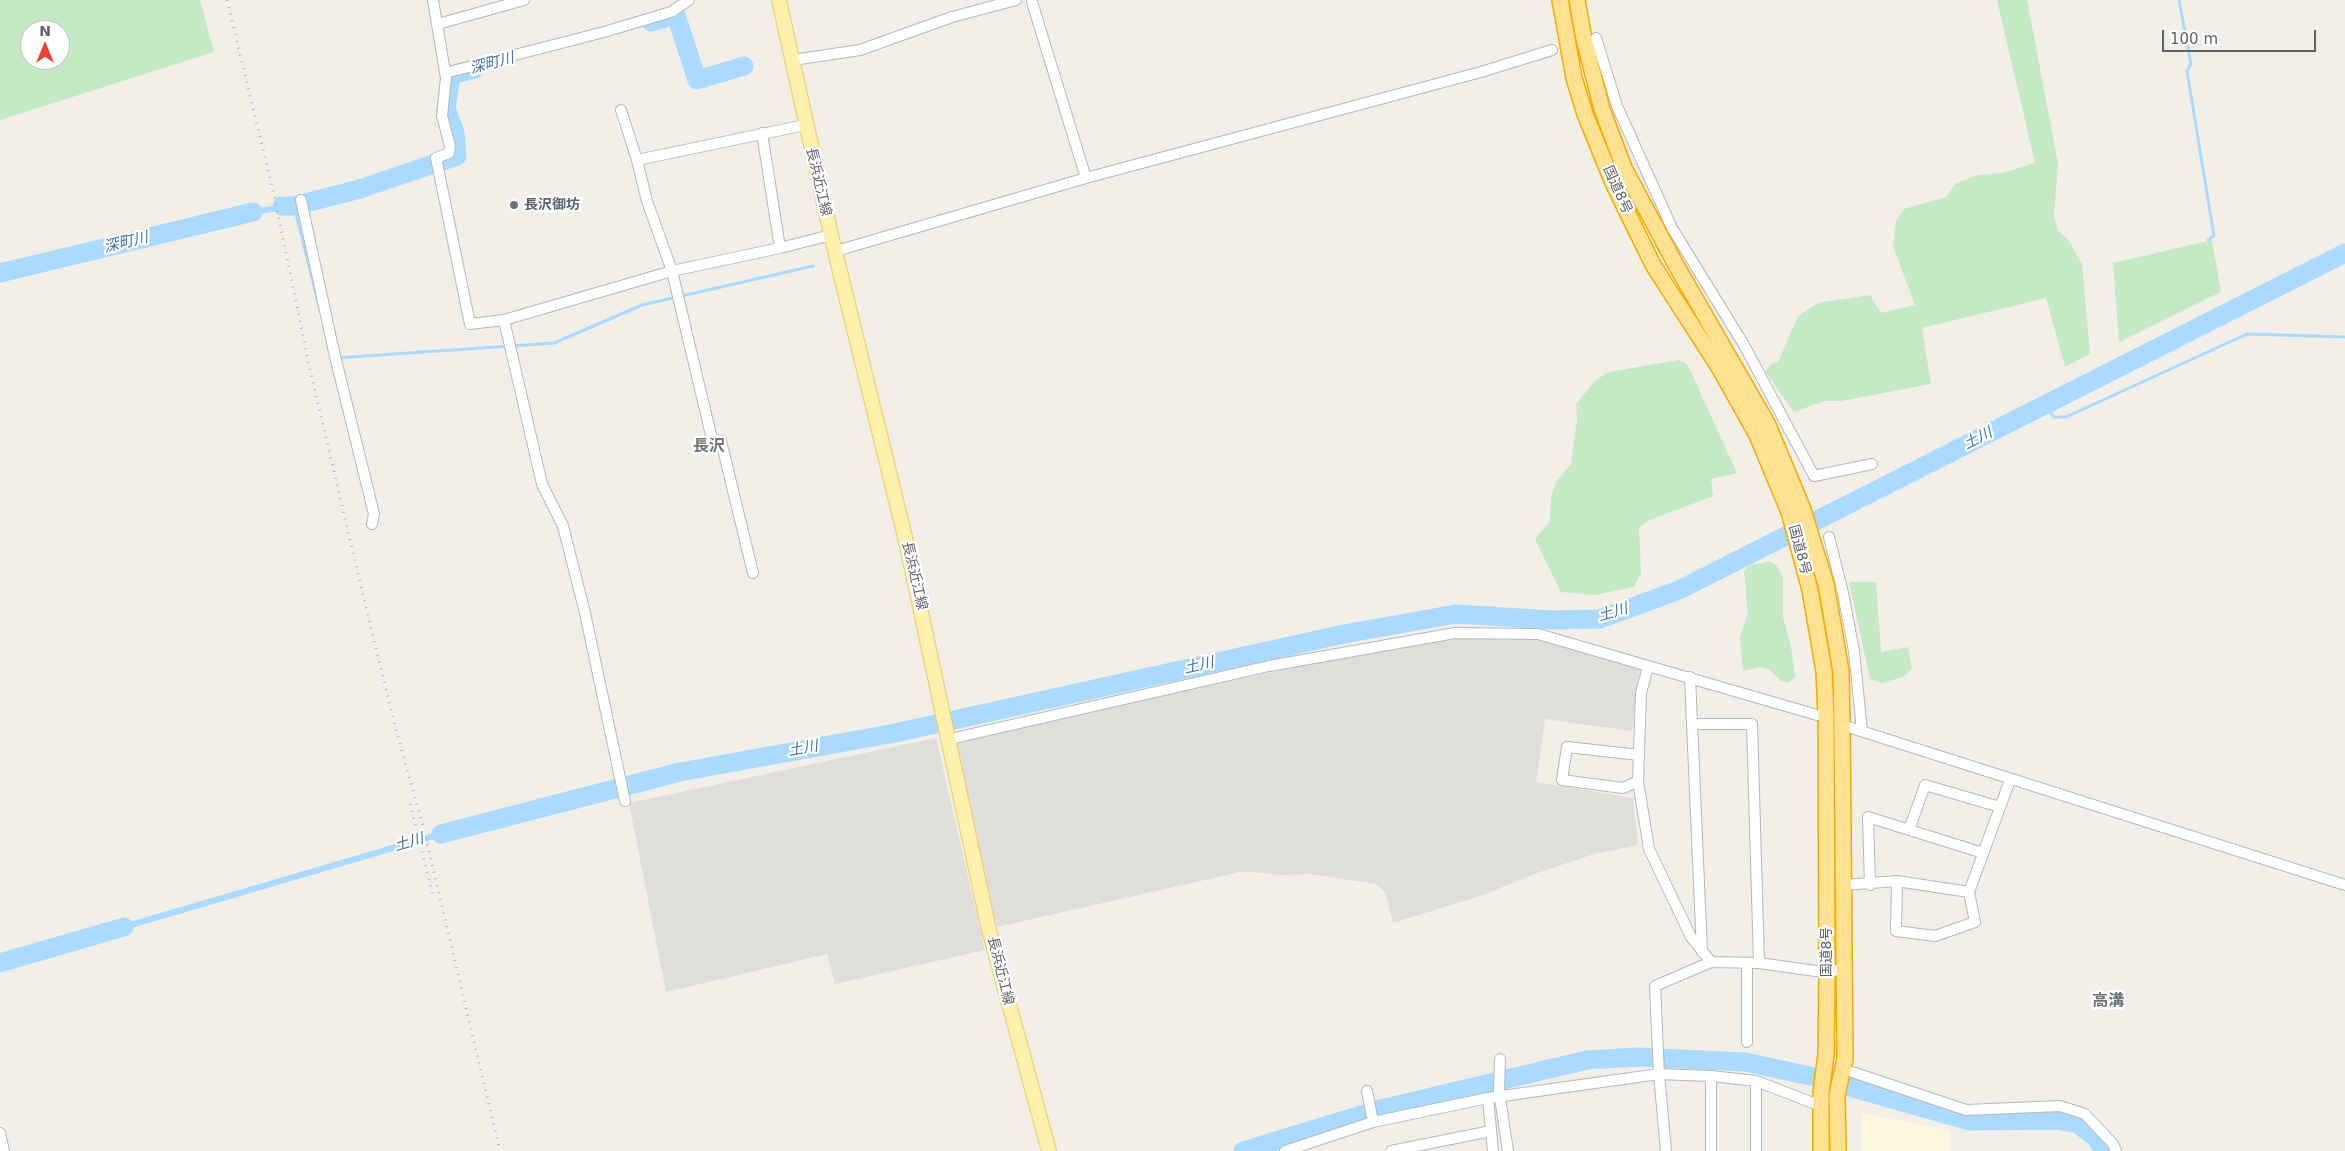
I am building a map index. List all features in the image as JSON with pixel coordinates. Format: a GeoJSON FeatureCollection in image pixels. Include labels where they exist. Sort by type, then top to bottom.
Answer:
{"type":"FeatureCollection","features":[{"type":"Feature","properties":{"kind":"highway","name":"国道8号"},"geometry":{"type":"LineString","coordinates":[[1560,0],[1574,78],[1585,114],[1613,183],[1653,265],[1720,369],[1757,435],[1795,510],[1826,584],[1841,671],[1845,1059],[1837,1094],[1838,1151]]}},
{"type":"Feature","properties":{"kind":"highway","name":"国道8号"},"geometry":{"type":"LineString","coordinates":[[1577,0],[1584,40],[1602,109],[1624,168],[1676,265],[1768,425],[1795,510],[1824,671],[1826,714],[1827,971],[1826,1055],[1821,1099],[1821,1151]]}},
{"type":"Feature","properties":{"kind":"main road","name":"長浜近江線"},"geometry":{"type":"LineString","coordinates":[[780,0],[805,125],[905,537],[989,930],[1049,1151]]}},
{"type":"Feature","properties":{"kind":"street"},"geometry":{"type":"LineString","coordinates":[[433,0],[446,74],[442,116],[450,146],[449,153],[436,158],[470,324],[504,320],[672,271],[831,235]]}},
{"type":"Feature","properties":{"kind":"street"},"geometry":{"type":"LineString","coordinates":[[438,24],[524,0]]}},
{"type":"Feature","properties":{"kind":"street"},"geometry":{"type":"LineString","coordinates":[[446,74],[671,12],[689,0]]}},
{"type":"Feature","properties":{"kind":"street"},"geometry":{"type":"LineString","coordinates":[[793,60],[860,50],[952,17],[1016,0]]}},
{"type":"Feature","properties":{"kind":"street"},"geometry":{"type":"LineString","coordinates":[[1032,0],[1086,178]]}},
{"type":"Feature","properties":{"kind":"street"},"geometry":{"type":"LineString","coordinates":[[1596,38],[1616,106],[1672,228],[1744,345],[1814,476],[1872,464]]}},
{"type":"Feature","properties":{"kind":"street"},"geometry":{"type":"LineString","coordinates":[[836,251],[1086,178],[1481,72],[1552,50]]}},
{"type":"Feature","properties":{"kind":"street"},"geometry":{"type":"LineString","coordinates":[[621,110],[637,160],[647,201],[663,251],[672,271],[712,439],[721,441],[753,573]]}},
{"type":"Feature","properties":{"kind":"street"},"geometry":{"type":"LineString","coordinates":[[637,160],[805,125]]}},
{"type":"Feature","properties":{"kind":"street"},"geometry":{"type":"LineString","coordinates":[[762,133],[780,248]]}},
{"type":"Feature","properties":{"kind":"street"},"geometry":{"type":"LineString","coordinates":[[301,200],[334,352],[374,514],[372,524]]}},
{"type":"Feature","properties":{"kind":"street"},"geometry":{"type":"LineString","coordinates":[[504,320],[542,484],[562,526],[582,603],[625,801]]}},
{"type":"Feature","properties":{"kind":"street"},"geometry":{"type":"LineString","coordinates":[[1829,537],[1843,593],[1854,651],[1862,731]]}},
{"type":"Feature","properties":{"kind":"street"},"geometry":{"type":"LineString","coordinates":[[949,736],[1269,666],[1455,633],[1538,634],[1818,715],[1826,714]]}},
{"type":"Feature","properties":{"kind":"street"},"geometry":{"type":"LineString","coordinates":[[1648,667],[1641,693],[1638,781],[1648,849],[1690,937],[1711,962]]}},
{"type":"Feature","properties":{"kind":"street"},"geometry":{"type":"LineString","coordinates":[[1690,678],[1702,952]]}},
{"type":"Feature","properties":{"kind":"street"},"geometry":{"type":"LineString","coordinates":[[1693,724],[1752,724],[1759,963]]}},
{"type":"Feature","properties":{"kind":"street"},"geometry":{"type":"LineString","coordinates":[[1842,725],[2345,885]]}},
{"type":"Feature","properties":{"kind":"street"},"geometry":{"type":"LineString","coordinates":[[1638,781],[1623,788],[1562,780],[1567,747],[1639,755]]}},
{"type":"Feature","properties":{"kind":"street"},"geometry":{"type":"LineString","coordinates":[[1897,881],[1896,931],[1935,936],[1975,922],[1969,892],[2010,780]]}},
{"type":"Feature","properties":{"kind":"street"},"geometry":{"type":"LineString","coordinates":[[1909,830],[1926,786],[2000,807]]}},
{"type":"Feature","properties":{"kind":"street"},"geometry":{"type":"LineString","coordinates":[[1870,885],[1868,817],[1983,853]]}},
{"type":"Feature","properties":{"kind":"street"},"geometry":{"type":"LineString","coordinates":[[1844,885],[1870,885],[1897,881],[1969,892]]}},
{"type":"Feature","properties":{"kind":"street"},"geometry":{"type":"LineString","coordinates":[[1665,1151],[1655,986],[1711,962],[1759,963],[1827,971],[1844,970]]}},
{"type":"Feature","properties":{"kind":"street"},"geometry":{"type":"LineString","coordinates":[[1747,963],[1747,1042]]}},
{"type":"Feature","properties":{"kind":"street"},"geometry":{"type":"LineString","coordinates":[[1500,1061],[1499,1093],[1508,1151]]}},
{"type":"Feature","properties":{"kind":"street"},"geometry":{"type":"LineString","coordinates":[[1285,1151],[1373,1122],[1488,1098],[1499,1093],[1659,1072],[1756,1082],[1821,1099]]}},
{"type":"Feature","properties":{"kind":"street"},"geometry":{"type":"LineString","coordinates":[[1852,1072],[1966,1110],[2060,1106],[2085,1114],[2114,1144],[2116,1151]]}},
{"type":"Feature","properties":{"kind":"street"},"geometry":{"type":"LineString","coordinates":[[1711,1076],[1711,1151]]}},
{"type":"Feature","properties":{"kind":"street"},"geometry":{"type":"LineString","coordinates":[[1756,1082],[1756,1151]]}},
{"type":"Feature","properties":{"kind":"street"},"geometry":{"type":"LineString","coordinates":[[1367,1091],[1373,1122]]}},
{"type":"Feature","properties":{"kind":"street"},"geometry":{"type":"LineString","coordinates":[[1488,1098],[1494,1151]]}},
{"type":"Feature","properties":{"kind":"street"},"geometry":{"type":"LineString","coordinates":[[1391,1151],[1430,1147],[1492,1132]]}},
{"type":"Feature","properties":{"kind":"street"},"geometry":{"type":"LineString","coordinates":[[0,1133],[4,1151]]}},
{"type":"Feature","properties":{"kind":"shaded area"},"geometry":{"type":"Polygon","coordinates":[[[1453,638],[1537,640],[1640,669],[1632,731],[1545,719],[1536,782],[1633,798],[1638,845],[1594,854],[1537,873],[1483,895],[1393,923],[1385,892],[1376,884],[1310,874],[1280,875],[1240,872],[997,927],[954,742],[1110,706],[1340,658],[1453,638]]]}},
{"type":"Feature","properties":{"kind":"shaded area"},"geometry":{"type":"Polygon","coordinates":[[[936,738],[985,950],[835,984],[827,954],[666,992],[629,803],[936,738]]]}},
{"type":"Feature","properties":{"kind":"shaded area"},"geometry":{"type":"Polygon","coordinates":[[[1861,1113],[1949,1130],[1951,1151],[1861,1151],[1861,1113]]]}},
{"type":"Feature","properties":{"kind":"green space"},"geometry":{"type":"Polygon","coordinates":[[[0,0],[200,0],[214,52],[0,120],[0,0]]]}},
{"type":"Feature","properties":{"kind":"green space"},"geometry":{"type":"Polygon","coordinates":[[[1997,0],[2027,0],[2058,163],[2054,217],[2058,230],[2069,241],[2082,264],[2090,354],[2065,367],[2046,298],[1922,328],[1931,384],[1841,401],[1824,401],[1794,412],[1765,371],[1771,364],[1778,362],[1798,316],[1818,303],[1870,295],[1881,313],[1915,305],[1893,246],[1896,222],[1904,209],[1946,197],[1955,184],[1978,175],[2003,173],[2035,163],[1997,0]]]}},
{"type":"Feature","properties":{"kind":"green space"},"geometry":{"type":"Polygon","coordinates":[[[2212,240],[2221,292],[2119,342],[2113,263],[2212,240]]]}},
{"type":"Feature","properties":{"kind":"green space"},"geometry":{"type":"Polygon","coordinates":[[[1679,360],[1686,363],[1690,370],[1737,473],[1711,479],[1713,496],[1645,522],[1639,528],[1641,573],[1634,587],[1595,595],[1561,592],[1535,539],[1550,521],[1551,497],[1556,482],[1571,464],[1577,419],[1576,404],[1596,380],[1609,372],[1679,360]]]}},
{"type":"Feature","properties":{"kind":"green space"},"geometry":{"type":"Polygon","coordinates":[[[1770,561],[1776,565],[1783,578],[1783,617],[1791,647],[1795,677],[1789,682],[1781,681],[1770,670],[1761,667],[1743,671],[1740,637],[1748,614],[1744,572],[1748,566],[1770,561]]]}},
{"type":"Feature","properties":{"kind":"green space"},"geometry":{"type":"Polygon","coordinates":[[[1849,582],[1876,582],[1881,652],[1908,647],[1912,669],[1903,677],[1882,683],[1870,679],[1849,582]]]}},
{"type":"Feature","properties":{"kind":"water"},"geometry":{"type":"Polygon","coordinates":[[[294,203],[297,208],[253,215],[252,209],[294,203]]]}},
{"type":"Feature","properties":{"kind":"water"},"geometry":{"type":"Polygon","coordinates":[[[464,824],[465,830],[101,937],[99,931],[464,824]]]}},
{"type":"Feature","properties":{"kind":"waterway"},"geometry":{"type":"LineString","coordinates":[[2179,0],[2191,64],[2187,71],[2214,236],[2208,240]]}},
{"type":"Feature","properties":{"kind":"waterway","name":"深町川"},"geometry":{"type":"LineString","coordinates":[[651,22],[676,15],[697,80],[744,66]]}},
{"type":"Feature","properties":{"kind":"waterway","name":"深町川"},"geometry":{"type":"LineString","coordinates":[[282,206],[294,206],[360,189],[457,156],[455,132],[446,109],[451,75],[475,69]]}},
{"type":"Feature","properties":{"kind":"waterway"},"geometry":{"type":"LineString","coordinates":[[294,206],[321,314]]}},
{"type":"Feature","properties":{"kind":"waterway","name":"深町川"},"geometry":{"type":"LineString","coordinates":[[0,273],[253,212]]}},
{"type":"Feature","properties":{"kind":"waterway","name":"土川"},"geometry":{"type":"LineString","coordinates":[[441,834],[680,772],[895,733],[1344,634],[1456,614],[1552,620],[1600,619],[1679,590],[2345,253]]}},
{"type":"Feature","properties":{"kind":"waterway"},"geometry":{"type":"LineString","coordinates":[[336,358],[554,343],[642,305],[813,266]]}},
{"type":"Feature","properties":{"kind":"waterway"},"geometry":{"type":"LineString","coordinates":[[2044,405],[2054,417],[2066,417],[2247,334],[2345,337]]}},
{"type":"Feature","properties":{"kind":"waterway","name":"土川"},"geometry":{"type":"LineString","coordinates":[[0,963],[124,927]]}},
{"type":"Feature","properties":{"kind":"waterway"},"geometry":{"type":"LineString","coordinates":[[1243,1151],[1377,1110],[1587,1060],[1638,1057],[1745,1062],[1815,1077],[1970,1121],[2056,1120],[2078,1124],[2096,1138],[2105,1151]]}},
{"type":"Feature","properties":{"kind":"railway"},"geometry":{"type":"LineString","coordinates":[[227,0],[275,199],[309,365],[363,595],[396,730],[422,822],[500,1151]]}},
{"type":"Feature","properties":{"kind":"railway"},"geometry":{"type":"LineString","coordinates":[[410,804],[433,896]]}},
{"type":"Feature","properties":{"kind":"place","name":"長沢御坊"},"geometry":{"type":"Point","coordinates":[514,205]}},
{"type":"Feature","properties":{"kind":"district","name":"長沢"},"geometry":{"type":"Point","coordinates":[709,447]}},
{"type":"Feature","properties":{"kind":"district","name":"高溝"},"geometry":{"type":"Point","coordinates":[2108,1002]}}]}
